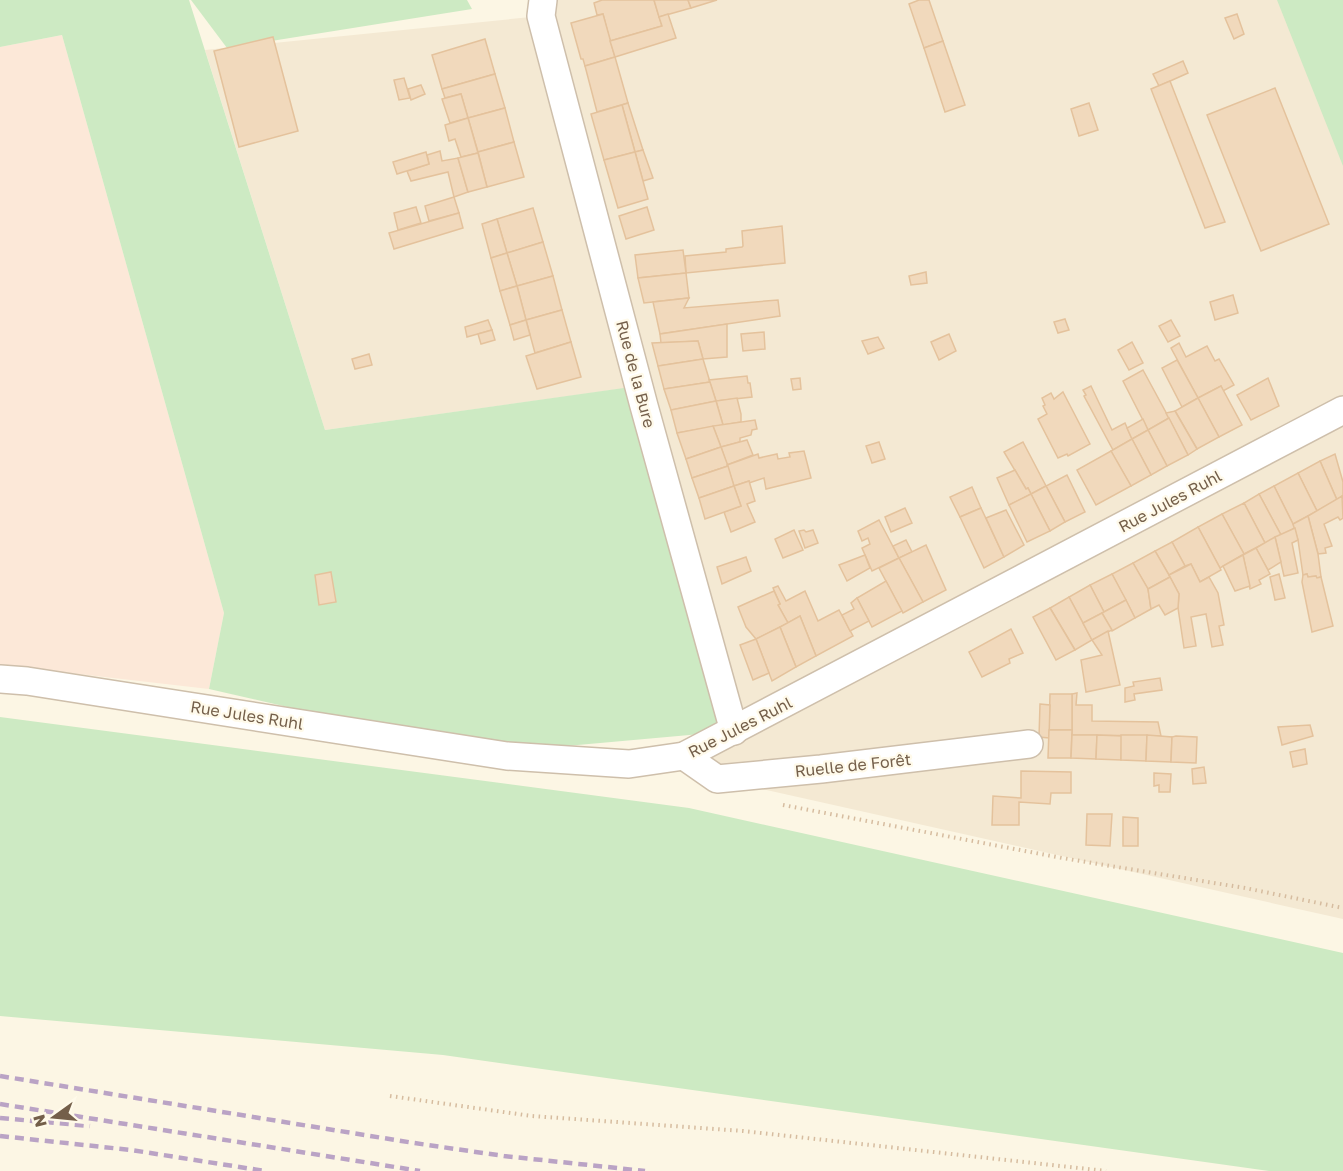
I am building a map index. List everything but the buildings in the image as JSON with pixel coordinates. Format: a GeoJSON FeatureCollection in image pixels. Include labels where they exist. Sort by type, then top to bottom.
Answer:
{"type":"FeatureCollection","features":[{"type":"Feature","properties":{"kind":"street","name":"Rue de la Bure"},"geometry":{"type":"LineString","coordinates":[[542,8],[644,406],[734,731]]}},
{"type":"Feature","properties":{"kind":"street","name":"Rue Jules Ruhl"},"geometry":{"type":"LineString","coordinates":[[0,679],[39,683],[507,756],[629,764],[684,756],[1343,410]]}},
{"type":"Feature","properties":{"kind":"street","name":"Ruelle de Forêt"},"geometry":{"type":"LineString","coordinates":[[684,756],[717,779],[1029,744]]}},
{"type":"Feature","properties":{"kind":"path"},"geometry":{"type":"LineString","coordinates":[[779,804],[1062,858],[1245,888],[1343,908]]}},
{"type":"Feature","properties":{"kind":"path"},"geometry":{"type":"LineString","coordinates":[[390,1096],[532,1116],[743,1131],[1106,1171]]}},
{"type":"Feature","properties":{"kind":"shaded area"},"geometry":{"type":"Polygon","coordinates":[[[541,0],[1290,0],[1343,135],[1343,919],[717,779],[627,388],[325,430],[205,50],[541,16],[541,0]]]}},
{"type":"Feature","properties":{"kind":"shaded area"},"geometry":{"type":"Polygon","coordinates":[[[62,35],[224,613],[209,689],[0,665],[0,47],[62,35]]]}},
{"type":"Feature","properties":{"kind":"green space"},"geometry":{"type":"Polygon","coordinates":[[[0,0],[189,0],[325,430],[638,386],[734,731],[488,753],[209,689],[224,613],[62,35],[0,47],[0,0]]]}},
{"type":"Feature","properties":{"kind":"green space"},"geometry":{"type":"Polygon","coordinates":[[[191,0],[467,0],[472,9],[227,48],[191,0]]]}},
{"type":"Feature","properties":{"kind":"green space"},"geometry":{"type":"Polygon","coordinates":[[[1277,0],[1343,0],[1343,166],[1277,0]]]}},
{"type":"Feature","properties":{"kind":"green space"},"geometry":{"type":"Polygon","coordinates":[[[0,717],[689,808],[1343,953],[1343,1171],[1269,1171],[443,1055],[0,1016],[0,717]]]}},
{"type":"Feature","properties":{"kind":"railway"},"geometry":{"type":"LineString","coordinates":[[0,1076],[414,1143],[504,1156],[645,1171]]}},
{"type":"Feature","properties":{"kind":"railway"},"geometry":{"type":"LineString","coordinates":[[0,1104],[420,1171]]}},
{"type":"Feature","properties":{"kind":"railway"},"geometry":{"type":"LineString","coordinates":[[0,1118],[90,1126]]}},
{"type":"Feature","properties":{"kind":"railway"},"geometry":{"type":"LineString","coordinates":[[0,1136],[131,1150],[265,1171]]}}]}
